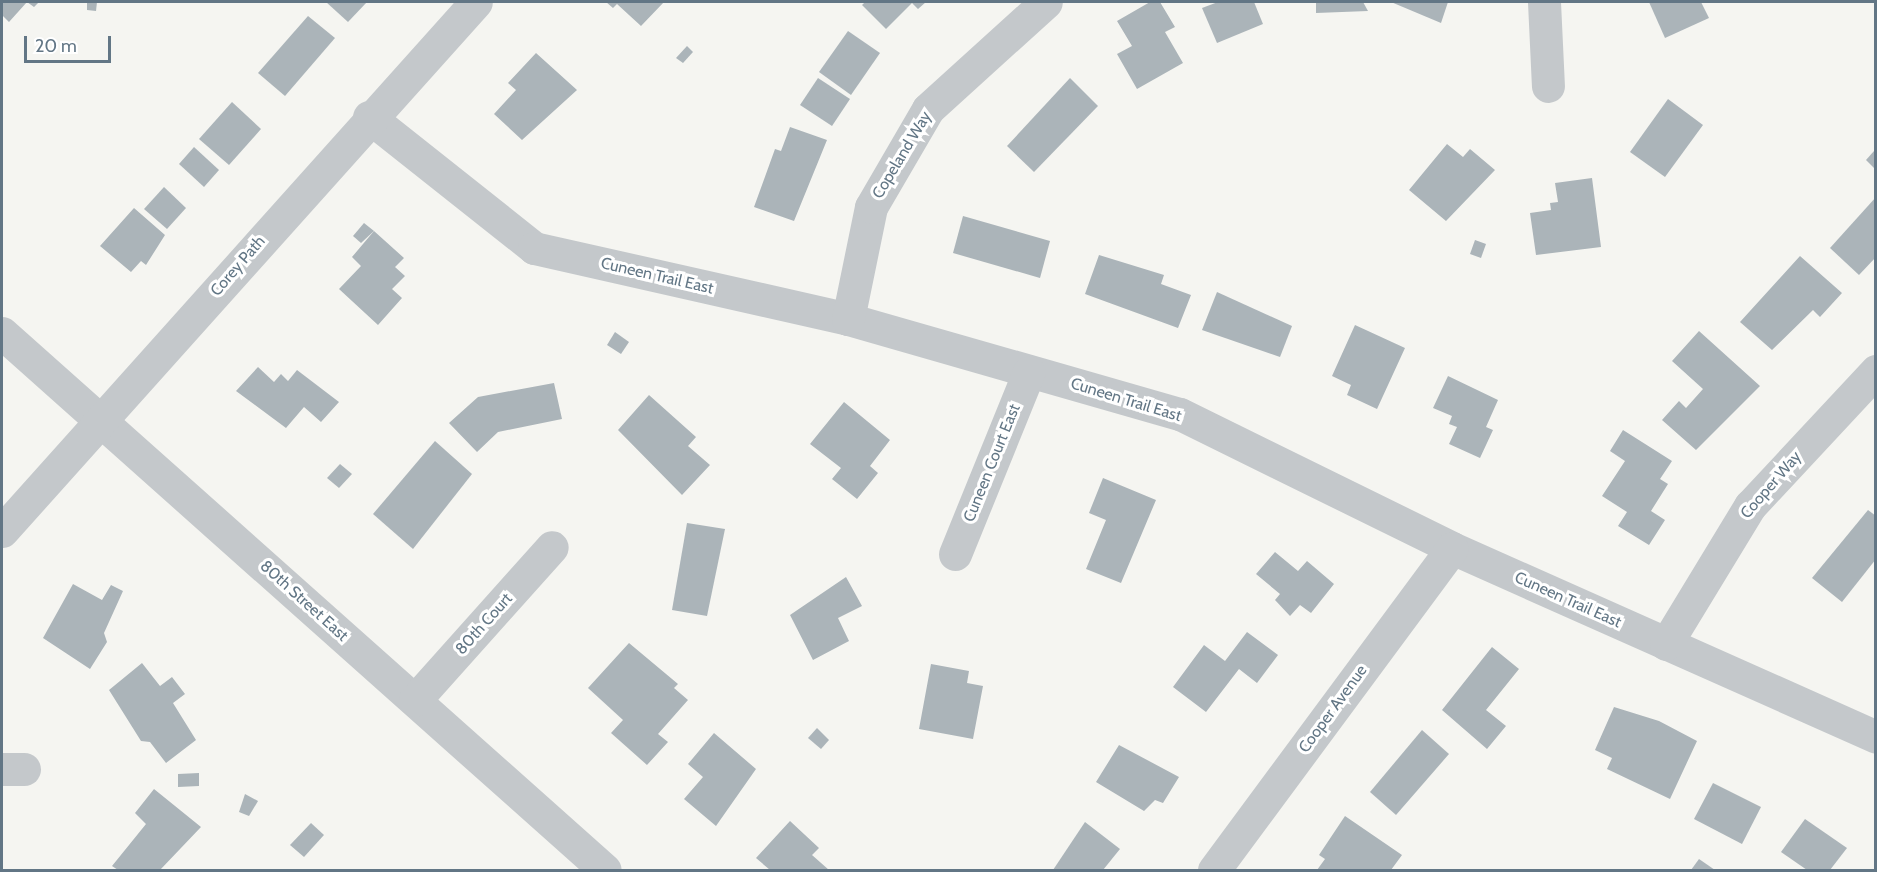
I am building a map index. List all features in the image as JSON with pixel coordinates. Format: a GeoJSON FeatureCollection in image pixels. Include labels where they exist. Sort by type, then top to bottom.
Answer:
{"type":"FeatureCollection","features":[{"type":"Feature","properties":{"kind":"street","name":"Corey Path"},"geometry":{"type":"LineString","coordinates":[[2,531],[103,421],[369,117],[476,2]]}},
{"type":"Feature","properties":{"kind":"street","name":"Copeland Way"},"geometry":{"type":"LineString","coordinates":[[848,320],[871,207],[928,109],[1046,2]]}},
{"type":"Feature","properties":{"kind":"street"},"geometry":{"type":"LineString","coordinates":[[1544,2],[1548,86]]}},
{"type":"Feature","properties":{"kind":"street","name":"Cuneen Trail East"},"geometry":{"type":"LineString","coordinates":[[369,117],[534,248],[848,320],[1180,414],[1452,548],[1875,737]]}},
{"type":"Feature","properties":{"kind":"street","name":"80th Street East"},"geometry":{"type":"LineString","coordinates":[[2,333],[605,870]]}},
{"type":"Feature","properties":{"kind":"street","name":"Cooper Way"},"geometry":{"type":"LineString","coordinates":[[1666,644],[1750,506],[1875,371]]}},
{"type":"Feature","properties":{"kind":"street","name":"Cuneen Court East"},"geometry":{"type":"LineString","coordinates":[[955,554],[1029,372]]}},
{"type":"Feature","properties":{"kind":"street","name":"80th Court"},"geometry":{"type":"LineString","coordinates":[[415,700],[552,547]]}},
{"type":"Feature","properties":{"kind":"street","name":"Cooper Avenue"},"geometry":{"type":"LineString","coordinates":[[1214,870],[1452,548]]}},
{"type":"Feature","properties":{"kind":"building"},"geometry":{"type":"Polygon","coordinates":[[[2,2],[27,2],[9,22],[2,15],[2,2]]]}},
{"type":"Feature","properties":{"kind":"building"},"geometry":{"type":"Polygon","coordinates":[[[27,2],[39,2],[34,7],[27,2]]]}},
{"type":"Feature","properties":{"kind":"building"},"geometry":{"type":"Polygon","coordinates":[[[87,2],[97,2],[96,11],[87,10],[87,2]]]}},
{"type":"Feature","properties":{"kind":"building"},"geometry":{"type":"Polygon","coordinates":[[[326,2],[367,2],[348,22],[326,2]]]}},
{"type":"Feature","properties":{"kind":"building"},"geometry":{"type":"Polygon","coordinates":[[[606,2],[664,2],[641,26],[617,4],[613,8],[606,2]]]}},
{"type":"Feature","properties":{"kind":"building"},"geometry":{"type":"Polygon","coordinates":[[[865,2],[926,2],[918,9],[912,3],[886,29],[862,5],[865,2]]]}},
{"type":"Feature","properties":{"kind":"building"},"geometry":{"type":"Polygon","coordinates":[[[1150,2],[1160,2],[1175,27],[1165,32],[1183,63],[1137,89],[1117,54],[1132,46],[1117,21],[1150,2]]]}},
{"type":"Feature","properties":{"kind":"building"},"geometry":{"type":"Polygon","coordinates":[[[1218,2],[1254,2],[1263,24],[1217,43],[1202,8],[1218,2]]]}},
{"type":"Feature","properties":{"kind":"building"},"geometry":{"type":"Polygon","coordinates":[[[1316,2],[1363,2],[1368,11],[1316,13],[1316,2]]]}},
{"type":"Feature","properties":{"kind":"building"},"geometry":{"type":"Polygon","coordinates":[[[1391,2],[1448,2],[1441,23],[1391,2]]]}},
{"type":"Feature","properties":{"kind":"building"},"geometry":{"type":"Polygon","coordinates":[[[1649,2],[1701,2],[1709,18],[1665,38],[1649,2]]]}},
{"type":"Feature","properties":{"kind":"building"},"geometry":{"type":"Polygon","coordinates":[[[308,16],[335,38],[285,96],[258,73],[308,16]]]}},
{"type":"Feature","properties":{"kind":"building"},"geometry":{"type":"Polygon","coordinates":[[[848,31],[880,53],[851,95],[819,72],[848,31]]]}},
{"type":"Feature","properties":{"kind":"building"},"geometry":{"type":"Polygon","coordinates":[[[687,46],[693,52],[683,63],[676,58],[687,46]]]}},
{"type":"Feature","properties":{"kind":"building"},"geometry":{"type":"Polygon","coordinates":[[[536,53],[577,90],[522,140],[494,114],[516,90],[508,83],[536,53]]]}},
{"type":"Feature","properties":{"kind":"building"},"geometry":{"type":"Polygon","coordinates":[[[818,78],[850,99],[832,126],[800,105],[818,78]]]}},
{"type":"Feature","properties":{"kind":"building"},"geometry":{"type":"Polygon","coordinates":[[[1070,78],[1098,106],[1034,172],[1007,146],[1070,78]]]}},
{"type":"Feature","properties":{"kind":"building"},"geometry":{"type":"Polygon","coordinates":[[[1668,99],[1703,125],[1665,177],[1630,152],[1668,99]]]}},
{"type":"Feature","properties":{"kind":"building"},"geometry":{"type":"Polygon","coordinates":[[[232,102],[261,129],[229,165],[199,139],[232,102]]]}},
{"type":"Feature","properties":{"kind":"building"},"geometry":{"type":"Polygon","coordinates":[[[790,127],[827,140],[794,221],[754,207],[775,149],[781,151],[790,127]]]}},
{"type":"Feature","properties":{"kind":"building"},"geometry":{"type":"Polygon","coordinates":[[[1447,144],[1463,157],[1470,149],[1495,170],[1446,221],[1409,190],[1447,144]]]}},
{"type":"Feature","properties":{"kind":"building"},"geometry":{"type":"Polygon","coordinates":[[[194,147],[219,170],[204,187],[179,164],[194,147]]]}},
{"type":"Feature","properties":{"kind":"building"},"geometry":{"type":"Polygon","coordinates":[[[1874,151],[1876,167],[1874,168],[1866,160],[1874,151]]]}},
{"type":"Feature","properties":{"kind":"building"},"geometry":{"type":"Polygon","coordinates":[[[1592,178],[1601,247],[1536,255],[1530,213],[1551,210],[1550,203],[1558,202],[1555,183],[1592,178]]]}},
{"type":"Feature","properties":{"kind":"building"},"geometry":{"type":"Polygon","coordinates":[[[164,187],[186,208],[167,229],[144,209],[164,187]]]}},
{"type":"Feature","properties":{"kind":"building"},"geometry":{"type":"Polygon","coordinates":[[[1876,197],[1876,257],[1859,275],[1830,248],[1876,197]]]}},
{"type":"Feature","properties":{"kind":"building"},"geometry":{"type":"Polygon","coordinates":[[[134,208],[165,235],[146,265],[141,261],[131,272],[100,246],[134,208]]]}},
{"type":"Feature","properties":{"kind":"building"},"geometry":{"type":"Polygon","coordinates":[[[963,216],[1050,241],[1040,278],[953,253],[963,216]]]}},
{"type":"Feature","properties":{"kind":"building"},"geometry":{"type":"Polygon","coordinates":[[[364,223],[374,231],[361,243],[353,236],[364,223]]]}},
{"type":"Feature","properties":{"kind":"building"},"geometry":{"type":"Polygon","coordinates":[[[374,231],[404,258],[395,267],[405,276],[392,289],[402,298],[378,325],[339,289],[361,266],[352,257],[374,231]]]}},
{"type":"Feature","properties":{"kind":"building"},"geometry":{"type":"Polygon","coordinates":[[[1475,240],[1486,244],[1481,258],[1470,254],[1475,240]]]}},
{"type":"Feature","properties":{"kind":"building"},"geometry":{"type":"Polygon","coordinates":[[[1099,255],[1164,275],[1161,284],[1191,295],[1178,328],[1085,294],[1099,255]]]}},
{"type":"Feature","properties":{"kind":"building"},"geometry":{"type":"Polygon","coordinates":[[[1800,256],[1842,293],[1820,317],[1813,310],[1772,350],[1740,322],[1800,256]]]}},
{"type":"Feature","properties":{"kind":"building"},"geometry":{"type":"Polygon","coordinates":[[[1217,292],[1292,326],[1280,357],[1202,330],[1217,292]]]}},
{"type":"Feature","properties":{"kind":"building"},"geometry":{"type":"Polygon","coordinates":[[[1355,325],[1405,348],[1377,409],[1347,395],[1351,385],[1332,376],[1355,325]]]}},
{"type":"Feature","properties":{"kind":"building"},"geometry":{"type":"Polygon","coordinates":[[[1699,331],[1760,386],[1696,450],[1662,420],[1679,401],[1686,408],[1703,389],[1672,361],[1699,331]]]}},
{"type":"Feature","properties":{"kind":"building"},"geometry":{"type":"Polygon","coordinates":[[[615,332],[629,342],[621,354],[607,345],[615,332]]]}},
{"type":"Feature","properties":{"kind":"building"},"geometry":{"type":"Polygon","coordinates":[[[258,367],[274,382],[281,374],[288,381],[297,370],[339,402],[321,422],[304,407],[286,428],[236,391],[258,367]]]}},
{"type":"Feature","properties":{"kind":"building"},"geometry":{"type":"Polygon","coordinates":[[[1448,376],[1498,400],[1486,427],[1493,430],[1480,458],[1449,444],[1457,427],[1449,424],[1452,416],[1433,408],[1448,376]]]}},
{"type":"Feature","properties":{"kind":"building"},"geometry":{"type":"Polygon","coordinates":[[[554,383],[562,419],[498,432],[477,452],[449,423],[478,397],[554,383]]]}},
{"type":"Feature","properties":{"kind":"building"},"geometry":{"type":"Polygon","coordinates":[[[649,395],[696,437],[688,446],[710,465],[682,495],[618,430],[649,395]]]}},
{"type":"Feature","properties":{"kind":"building"},"geometry":{"type":"Polygon","coordinates":[[[844,402],[890,440],[870,466],[878,473],[857,499],[832,479],[841,468],[810,444],[844,402]]]}},
{"type":"Feature","properties":{"kind":"building"},"geometry":{"type":"Polygon","coordinates":[[[1623,430],[1672,461],[1660,479],[1668,484],[1651,511],[1665,520],[1649,545],[1618,526],[1627,512],[1602,496],[1625,461],[1610,451],[1623,430]]]}},
{"type":"Feature","properties":{"kind":"building"},"geometry":{"type":"Polygon","coordinates":[[[435,441],[472,474],[413,549],[373,514],[435,441]]]}},
{"type":"Feature","properties":{"kind":"building"},"geometry":{"type":"Polygon","coordinates":[[[340,464],[352,474],[339,488],[327,478],[340,464]]]}},
{"type":"Feature","properties":{"kind":"building"},"geometry":{"type":"Polygon","coordinates":[[[1103,478],[1156,500],[1121,583],[1086,569],[1106,520],[1089,513],[1103,478]]]}},
{"type":"Feature","properties":{"kind":"building"},"geometry":{"type":"Polygon","coordinates":[[[1868,510],[1876,516],[1876,559],[1842,602],[1812,578],[1868,510]]]}},
{"type":"Feature","properties":{"kind":"building"},"geometry":{"type":"Polygon","coordinates":[[[687,523],[725,529],[707,616],[672,610],[687,523]]]}},
{"type":"Feature","properties":{"kind":"building"},"geometry":{"type":"Polygon","coordinates":[[[1275,552],[1298,571],[1307,561],[1334,584],[1311,613],[1300,605],[1290,616],[1275,600],[1280,594],[1256,574],[1275,552]]]}},
{"type":"Feature","properties":{"kind":"building"},"geometry":{"type":"Polygon","coordinates":[[[846,577],[862,606],[838,618],[849,641],[813,660],[790,615],[846,577]]]}},
{"type":"Feature","properties":{"kind":"building"},"geometry":{"type":"Polygon","coordinates":[[[73,584],[102,600],[111,585],[123,591],[104,633],[107,642],[90,669],[43,638],[73,584]]]}},
{"type":"Feature","properties":{"kind":"building"},"geometry":{"type":"Polygon","coordinates":[[[1247,632],[1278,655],[1257,683],[1239,669],[1206,712],[1173,687],[1204,645],[1225,661],[1247,632]]]}},
{"type":"Feature","properties":{"kind":"building"},"geometry":{"type":"Polygon","coordinates":[[[629,643],[678,684],[674,688],[688,700],[658,734],[668,742],[647,765],[611,733],[623,720],[588,688],[629,643]]]}},
{"type":"Feature","properties":{"kind":"building"},"geometry":{"type":"Polygon","coordinates":[[[1492,647],[1519,669],[1486,710],[1506,726],[1487,749],[1442,710],[1492,647]]]}},
{"type":"Feature","properties":{"kind":"building"},"geometry":{"type":"Polygon","coordinates":[[[142,663],[160,686],[172,677],[185,694],[173,703],[196,740],[166,763],[150,742],[141,741],[109,690],[142,663]]]}},
{"type":"Feature","properties":{"kind":"building"},"geometry":{"type":"Polygon","coordinates":[[[931,664],[969,671],[967,683],[983,686],[973,739],[919,729],[931,664]]]}},
{"type":"Feature","properties":{"kind":"building"},"geometry":{"type":"Polygon","coordinates":[[[1614,707],[1659,721],[1697,741],[1670,799],[1607,769],[1612,758],[1595,750],[1614,707]]]}},
{"type":"Feature","properties":{"kind":"building"},"geometry":{"type":"Polygon","coordinates":[[[817,728],[829,740],[821,749],[808,738],[817,728]]]}},
{"type":"Feature","properties":{"kind":"building"},"geometry":{"type":"Polygon","coordinates":[[[1422,730],[1449,754],[1396,815],[1370,792],[1422,730]]]}},
{"type":"Feature","properties":{"kind":"building"},"geometry":{"type":"Polygon","coordinates":[[[714,733],[756,769],[716,826],[684,799],[703,777],[688,764],[714,733]]]}},
{"type":"Feature","properties":{"kind":"building"},"geometry":{"type":"Polygon","coordinates":[[[1119,745],[1179,777],[1163,803],[1155,800],[1144,811],[1096,782],[1119,745]]]}},
{"type":"Feature","properties":{"kind":"building"},"geometry":{"type":"Polygon","coordinates":[[[199,773],[199,786],[178,787],[178,774],[199,773]]]}},
{"type":"Feature","properties":{"kind":"building"},"geometry":{"type":"Polygon","coordinates":[[[1713,783],[1761,807],[1742,844],[1694,819],[1713,783]]]}},
{"type":"Feature","properties":{"kind":"building"},"geometry":{"type":"Polygon","coordinates":[[[154,789],[201,827],[160,870],[118,870],[112,866],[146,824],[135,813],[154,789]]]}},
{"type":"Feature","properties":{"kind":"building"},"geometry":{"type":"Polygon","coordinates":[[[245,794],[258,801],[249,816],[239,812],[245,794]]]}},
{"type":"Feature","properties":{"kind":"building"},"geometry":{"type":"Polygon","coordinates":[[[1345,816],[1402,855],[1391,870],[1317,870],[1325,859],[1319,855],[1345,816]]]}},
{"type":"Feature","properties":{"kind":"building"},"geometry":{"type":"Polygon","coordinates":[[[1805,819],[1847,848],[1830,870],[1807,870],[1781,852],[1805,819]]]}},
{"type":"Feature","properties":{"kind":"building"},"geometry":{"type":"Polygon","coordinates":[[[790,821],[819,848],[812,855],[829,870],[770,870],[756,858],[790,821]]]}},
{"type":"Feature","properties":{"kind":"building"},"geometry":{"type":"Polygon","coordinates":[[[1085,822],[1120,849],[1103,870],[1053,870],[1085,822]]]}},
{"type":"Feature","properties":{"kind":"building"},"geometry":{"type":"Polygon","coordinates":[[[311,823],[324,835],[304,857],[290,845],[311,823]]]}},
{"type":"Feature","properties":{"kind":"building"},"geometry":{"type":"Polygon","coordinates":[[[1699,859],[1715,870],[1691,870],[1699,859]]]}}]}
